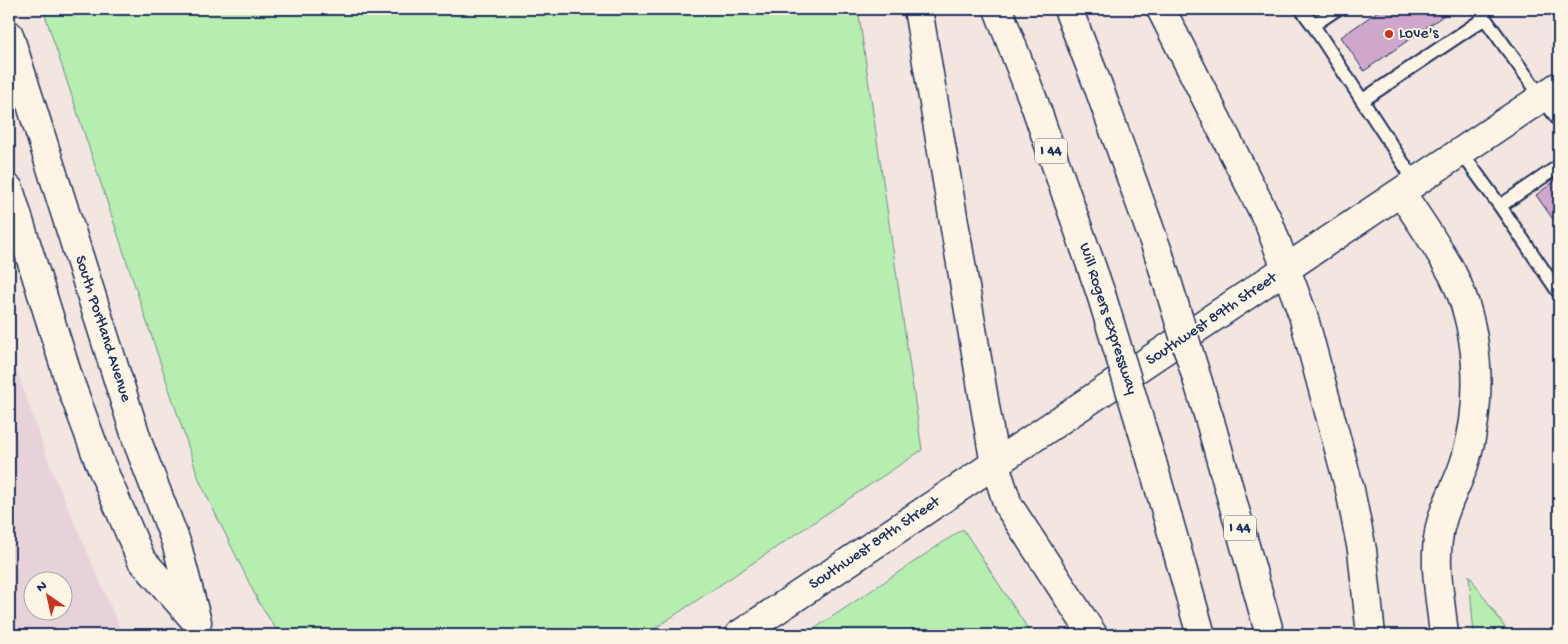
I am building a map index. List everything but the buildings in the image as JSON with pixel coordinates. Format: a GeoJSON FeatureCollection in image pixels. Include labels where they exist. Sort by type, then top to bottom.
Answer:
{"type":"FeatureCollection","features":[{"type":"Feature","properties":{"kind":"main road"},"geometry":{"type":"LineString","coordinates":[[918,9],[994,465],[1008,505],[1093,635]]}},
{"type":"Feature","properties":{"kind":"main road","name":"Will Rogers Expressway"},"geometry":{"type":"LineString","coordinates":[[998,9],[1035,105],[1101,294],[1152,462],[1201,635]]}},
{"type":"Feature","properties":{"kind":"main road","name":"I 44"},"geometry":{"type":"LineString","coordinates":[[1068,9],[1098,83],[1159,255],[1210,421],[1270,635]]}},
{"type":"Feature","properties":{"kind":"main road"},"geometry":{"type":"LineString","coordinates":[[1161,9],[1269,223],[1303,315],[1350,490],[1362,550],[1371,635]]}},
{"type":"Feature","properties":{"kind":"main road","name":"South Portland Avenue"},"geometry":{"type":"LineString","coordinates":[[9,35],[139,446],[176,542],[201,629]]}},
{"type":"Feature","properties":{"kind":"main road","name":"Southwest 89th Street"},"geometry":{"type":"LineString","coordinates":[[739,635],[1551,92]]}},
{"type":"Feature","properties":{"kind":"main road"},"geometry":{"type":"LineString","coordinates":[[1409,188],[1453,274],[1467,313],[1475,358],[1476,407],[1466,459],[1448,499],[1438,534],[1438,573],[1444,635]]}},
{"type":"Feature","properties":{"kind":"main road","name":"South Portland Avenue"},"geometry":{"type":"LineString","coordinates":[[9,190],[70,383],[99,461],[141,560],[201,629]]}},
{"type":"Feature","properties":{"kind":"lane"},"geometry":{"type":"LineString","coordinates":[[1301,9],[1363,100],[1409,188]]}},
{"type":"Feature","properties":{"kind":"lane"},"geometry":{"type":"LineString","coordinates":[[1313,25],[1337,9]]}},
{"type":"Feature","properties":{"kind":"lane"},"geometry":{"type":"LineString","coordinates":[[1363,100],[1482,14],[1551,92],[1559,121]]}},
{"type":"Feature","properties":{"kind":"lane"},"geometry":{"type":"LineString","coordinates":[[1461,152],[1559,293]]}},
{"type":"Feature","properties":{"kind":"lane"},"geometry":{"type":"LineString","coordinates":[[1500,206],[1559,166]]}},
{"type":"Feature","properties":{"kind":"shaded area"},"geometry":{"type":"Polygon","coordinates":[[[9,348],[50,466],[123,635],[9,635],[9,348]]]}},
{"type":"Feature","properties":{"kind":"green space"},"geometry":{"type":"Polygon","coordinates":[[[43,9],[858,9],[922,450],[645,635],[280,635],[259,603],[200,482],[43,9]]]}},
{"type":"Feature","properties":{"kind":"green space"},"geometry":{"type":"Polygon","coordinates":[[[963,529],[1032,635],[805,635],[963,529]]]}},
{"type":"Feature","properties":{"kind":"green space"},"geometry":{"type":"Polygon","coordinates":[[[1469,575],[1510,635],[1474,635],[1469,575]]]}},
{"type":"Feature","properties":{"kind":"waterway"},"geometry":{"type":"LineString","coordinates":[[1556,9],[1559,13]]}},
{"type":"Feature","properties":{"kind":"place","name":"Love's"},"geometry":{"type":"Point","coordinates":[1389,34]}}]}
